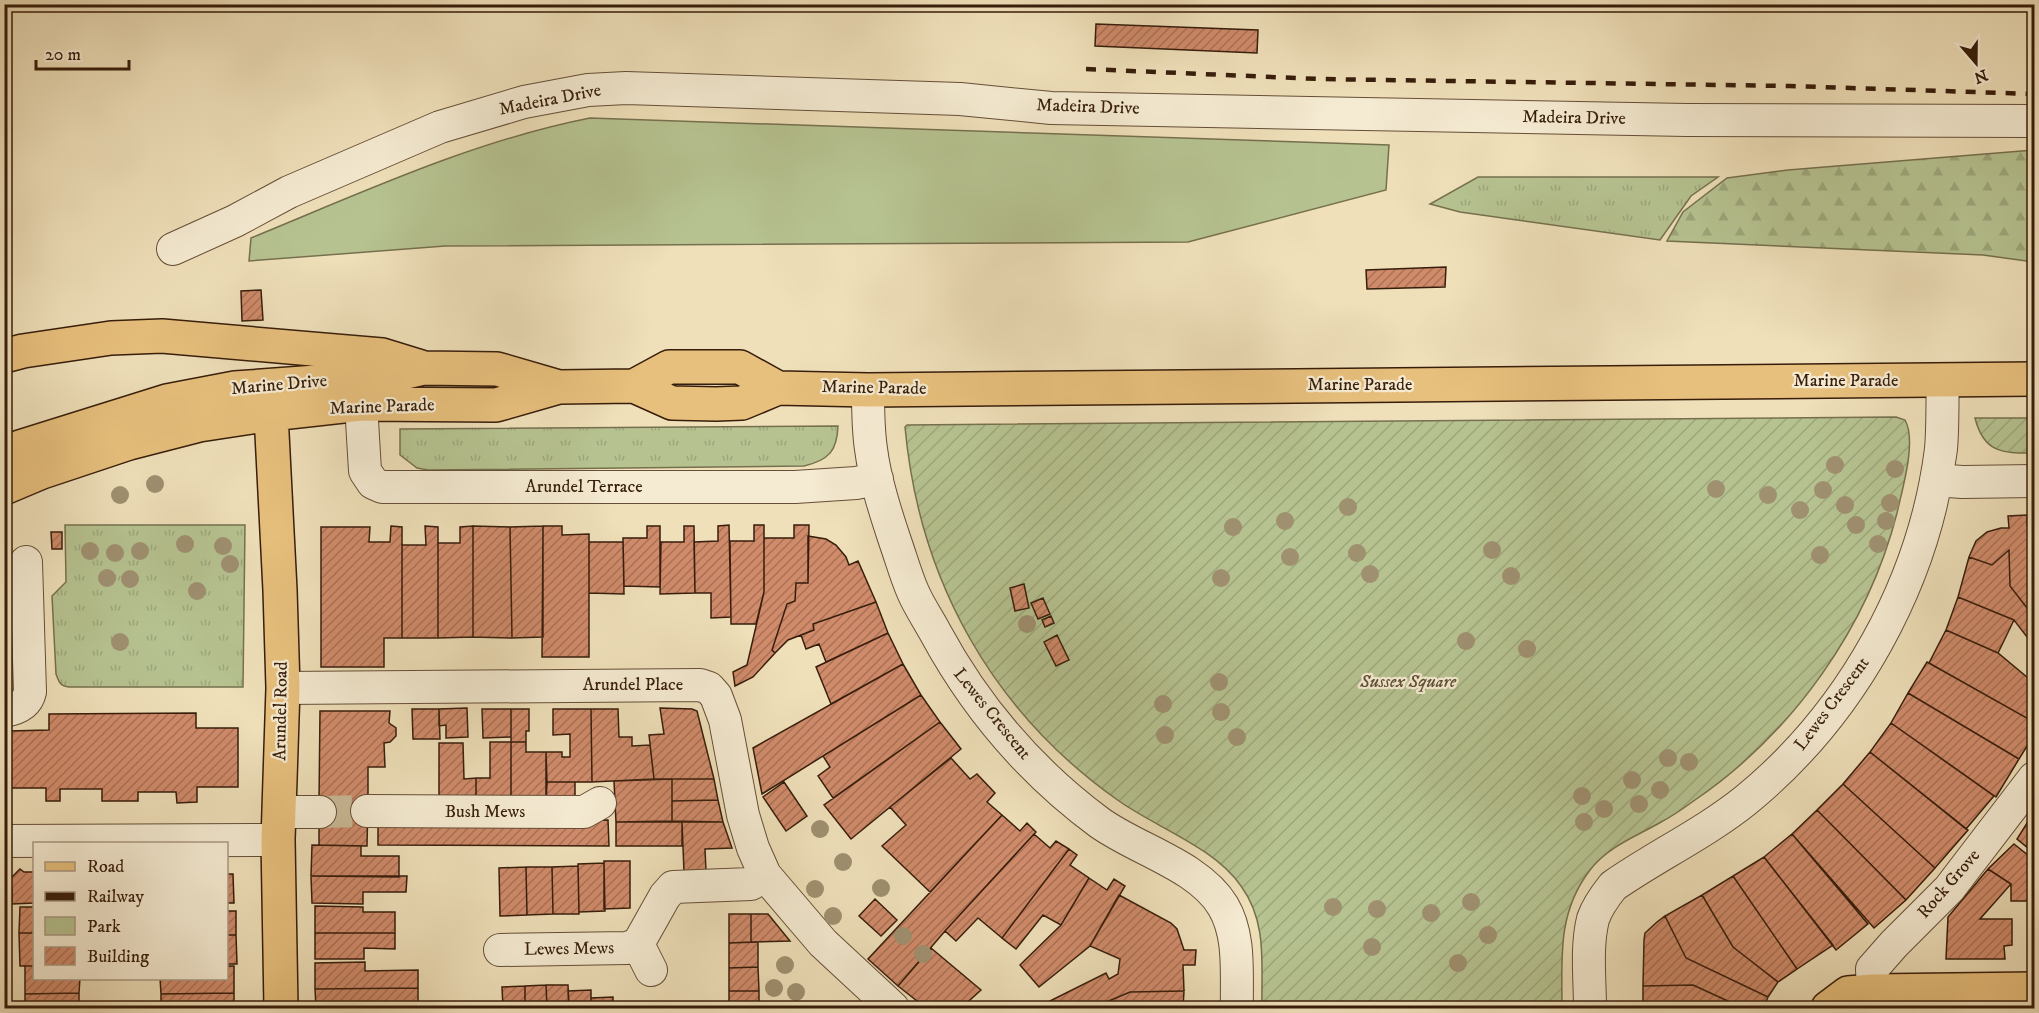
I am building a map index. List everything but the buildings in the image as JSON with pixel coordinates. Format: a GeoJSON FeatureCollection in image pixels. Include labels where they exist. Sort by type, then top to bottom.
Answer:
{"type":"FeatureCollection","features":[{"type":"Feature","properties":{"kind":"main road"},"geometry":{"type":"LineString","coordinates":[[4,356],[111,338],[162,336],[382,355],[424,368]]}},
{"type":"Feature","properties":{"kind":"main road","name":"Marine Drive"},"geometry":{"type":"LineString","coordinates":[[4,454],[167,401],[235,388],[386,377],[424,368],[497,369],[559,387]]}},
{"type":"Feature","properties":{"kind":"main road","name":"Marine Parade"},"geometry":{"type":"LineString","coordinates":[[271,414],[361,404],[496,405],[559,387],[634,386],[672,403],[717,404],[742,403],[778,388],[868,390],[2034,380]]}},
{"type":"Feature","properties":{"kind":"main road","name":"Marine Drive"},"geometry":{"type":"LineString","coordinates":[[4,488],[42,472],[129,443],[199,425],[271,414]]}},
{"type":"Feature","properties":{"kind":"main road","name":"Arundel Road"},"geometry":{"type":"LineString","coordinates":[[271,414],[283,688],[279,826],[281,1008]]}},
{"type":"Feature","properties":{"kind":"main road"},"geometry":{"type":"LineString","coordinates":[[1828,1008],[1848,993],[1873,990],[2034,989]]}},
{"type":"Feature","properties":{"kind":"street","name":"Madeira Drive"},"geometry":{"type":"LineString","coordinates":[[173,249],[235,221],[289,192],[440,127],[524,102],[588,90],[626,88],[960,99],[1051,108],[1686,120],[2034,122]]}},
{"type":"Feature","properties":{"kind":"street","name":"Lewes Crescent"},"geometry":{"type":"LineString","coordinates":[[1590,1008],[1590,940],[1594,918],[1612,886],[1745,801],[1798,751],[1843,696],[1888,621],[1908,579],[1923,535],[1936,480],[1941,447],[1942,381]]}},
{"type":"Feature","properties":{"kind":"street","name":"Lewes Crescent"},"geometry":{"type":"LineString","coordinates":[[868,390],[871,449],[889,522],[914,594],[952,663],[1014,747],[1055,787],[1102,824],[1153,854],[1183,868],[1203,883],[1217,898],[1228,915],[1234,934],[1237,1008]]}},
{"type":"Feature","properties":{"kind":"street","name":"Arundel Terrace"},"geometry":{"type":"LineString","coordinates":[[361,404],[365,471],[373,483],[382,487],[795,487],[856,483],[877,479]]}},
{"type":"Feature","properties":{"kind":"street"},"geometry":{"type":"LineString","coordinates":[[1936,480],[2034,481]]}},
{"type":"Feature","properties":{"kind":"street"},"geometry":{"type":"LineString","coordinates":[[4,711],[21,706],[28,700],[30,692],[26,562]]}},
{"type":"Feature","properties":{"kind":"street","name":"Arundel Place"},"geometry":{"type":"LineString","coordinates":[[283,688],[700,684],[709,688],[716,696],[725,720],[743,815],[753,848],[765,875],[823,943],[893,1008]]}},
{"type":"Feature","properties":{"kind":"street","name":"Rock Grove"},"geometry":{"type":"LineString","coordinates":[[1873,990],[1872,969],[1949,889],[2032,787]]}},
{"type":"Feature","properties":{"kind":"street","name":"Bush Mews"},"geometry":{"type":"LineString","coordinates":[[367,812],[584,812],[600,803]]}},
{"type":"Feature","properties":{"kind":"street"},"geometry":{"type":"LineString","coordinates":[[4,841],[279,826],[320,812]]}},
{"type":"Feature","properties":{"kind":"street","name":"Lewes Mews"},"geometry":{"type":"LineString","coordinates":[[500,950],[616,950],[627,948],[644,957],[665,896],[673,887],[751,884],[765,875]]}},
{"type":"Feature","properties":{"kind":"green space"},"geometry":{"type":"Polygon","coordinates":[[[590,118],[1389,145],[1386,190],[1188,242],[445,246],[249,261],[251,238],[460,154],[546,128],[590,118]]]}},
{"type":"Feature","properties":{"kind":"green space"},"geometry":{"type":"Polygon","coordinates":[[[2034,150],[2034,262],[1983,255],[1667,241],[1683,212],[1727,178],[1788,170],[2034,150]]]}},
{"type":"Feature","properties":{"kind":"green space"},"geometry":{"type":"Polygon","coordinates":[[[1478,177],[1718,177],[1691,196],[1660,240],[1460,212],[1430,204],[1478,177]]]}},
{"type":"Feature","properties":{"kind":"green space","name":"Sussex Square"},"geometry":{"type":"Polygon","coordinates":[[[1896,417],[1905,420],[1910,440],[1902,492],[1884,555],[1867,597],[1846,636],[1822,674],[1764,743],[1731,773],[1695,800],[1670,817],[1614,848],[1590,870],[1579,886],[1567,919],[1562,954],[1562,1008],[1262,1008],[1262,960],[1256,915],[1250,900],[1230,872],[1201,849],[1119,801],[1074,766],[1034,727],[999,684],[970,638],[945,589],[926,537],[913,483],[905,427],[907,425],[1896,417]]]}},
{"type":"Feature","properties":{"kind":"green space"},"geometry":{"type":"Polygon","coordinates":[[[1975,418],[2034,418],[2034,453],[2013,453],[1990,445],[1979,430],[1975,418]]]}},
{"type":"Feature","properties":{"kind":"green space"},"geometry":{"type":"Polygon","coordinates":[[[838,426],[836,442],[830,453],[820,461],[804,466],[428,470],[417,468],[400,455],[400,429],[838,426]]]}},
{"type":"Feature","properties":{"kind":"green space"},"geometry":{"type":"Polygon","coordinates":[[[65,525],[245,525],[243,687],[69,687],[62,685],[56,674],[52,596],[66,582],[65,525]]]}},
{"type":"Feature","properties":{"kind":"tunnel"},"geometry":{"type":"LineString","coordinates":[[320,812],[367,811]]}},
{"type":"Feature","properties":{"kind":"railway"},"geometry":{"type":"LineString","coordinates":[[1086,69],[1319,79],[1790,86],[2034,94]]}}]}
